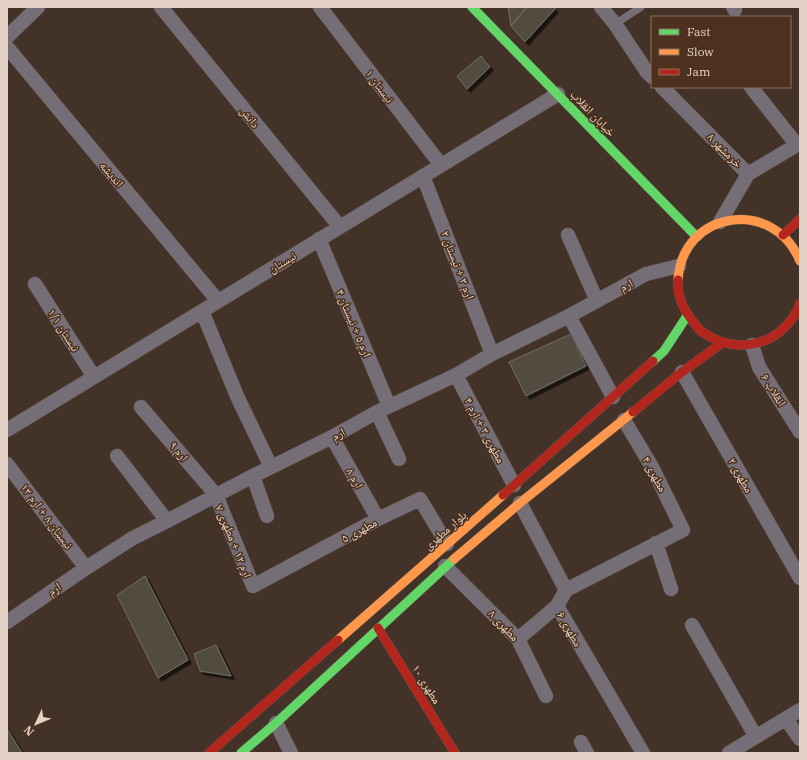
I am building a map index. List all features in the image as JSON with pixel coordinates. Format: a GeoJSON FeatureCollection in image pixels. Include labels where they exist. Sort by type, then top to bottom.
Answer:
{"type":"FeatureCollection","features":[{"type":"Feature","properties":{"kind":"main road","name":"خیابان انقلاب"},"geometry":{"type":"LineString","coordinates":[[475,8],[697,237]]}},
{"type":"Feature","properties":{"kind":"main road"},"geometry":{"type":"LineString","coordinates":[[783,235],[800,218]]}},
{"type":"Feature","properties":{"kind":"main road"},"geometry":{"type":"LineString","coordinates":[[800,261],[794,248],[783,235],[769,225],[753,220],[736,219],[720,222],[707,228],[689,245],[683,255],[677,283],[680,300],[687,316],[702,332],[722,343],[737,346],[752,345],[769,339],[784,329],[798,316],[800,304]]}},
{"type":"Feature","properties":{"kind":"main road","name":"بلوار مطهری"},"geometry":{"type":"LineString","coordinates":[[209,753],[664,351],[687,316]]}},
{"type":"Feature","properties":{"kind":"main road"},"geometry":{"type":"LineString","coordinates":[[241,753],[276,723],[445,566],[520,503],[682,372],[722,343]]}},
{"type":"Feature","properties":{"kind":"main road","name":"مطهری ۱۰"},"geometry":{"type":"LineString","coordinates":[[378,628],[455,753]]}},
{"type":"Feature","properties":{"kind":"street"},"geometry":{"type":"LineString","coordinates":[[7,37],[38,7]]}},
{"type":"Feature","properties":{"kind":"street","name":"دانش"},"geometry":{"type":"LineString","coordinates":[[161,7],[340,227]]}},
{"type":"Feature","properties":{"kind":"street","name":"نیستان ۱"},"geometry":{"type":"LineString","coordinates":[[320,7],[441,165]]}},
{"type":"Feature","properties":{"kind":"street"},"geometry":{"type":"LineString","coordinates":[[601,7],[615,24],[651,76]]}},
{"type":"Feature","properties":{"kind":"street","name":"اندیشه"},"geometry":{"type":"LineString","coordinates":[[7,47],[218,301]]}},
{"type":"Feature","properties":{"kind":"street","name":"خرمشهر ۸"},"geometry":{"type":"LineString","coordinates":[[663,88],[748,174],[720,222]]}},
{"type":"Feature","properties":{"kind":"street"},"geometry":{"type":"LineString","coordinates":[[748,174],[799,144],[752,88]]}},
{"type":"Feature","properties":{"kind":"street","name":"نیستان"},"geometry":{"type":"LineString","coordinates":[[7,430],[558,94]]}},
{"type":"Feature","properties":{"kind":"street","name":"ارم ۳ + نیستان ۲"},"geometry":{"type":"LineString","coordinates":[[423,176],[492,354]]}},
{"type":"Feature","properties":{"kind":"street"},"geometry":{"type":"LineString","coordinates":[[568,235],[597,301]]}},
{"type":"Feature","properties":{"kind":"street","name":"ارم ۵ + نیستان ۴"},"geometry":{"type":"LineString","coordinates":[[319,239],[383,409],[400,459]]}},
{"type":"Feature","properties":{"kind":"street","name":"ارم"},"geometry":{"type":"LineString","coordinates":[[7,622],[133,538],[167,522],[271,466],[332,437],[383,409],[456,375],[492,354],[569,316],[646,274],[680,266]]}},
{"type":"Feature","properties":{"kind":"street","name":"نیستان ۱/۱"},"geometry":{"type":"LineString","coordinates":[[35,284],[94,376]]}},
{"type":"Feature","properties":{"kind":"street"},"geometry":{"type":"LineString","coordinates":[[202,311],[237,396],[271,466]]}},
{"type":"Feature","properties":{"kind":"street"},"geometry":{"type":"LineString","coordinates":[[569,316],[613,397]]}},
{"type":"Feature","properties":{"kind":"street","name":"انقلاب ۶"},"geometry":{"type":"LineString","coordinates":[[752,345],[760,367],[800,432]]}},
{"type":"Feature","properties":{"kind":"street","name":"مطهری ۲"},"geometry":{"type":"LineString","coordinates":[[682,372],[800,578]]}},
{"type":"Feature","properties":{"kind":"street","name":"مطهری ۳ + ارم ۴"},"geometry":{"type":"LineString","coordinates":[[456,375],[514,485]]}},
{"type":"Feature","properties":{"kind":"street","name":"ارم ۹"},"geometry":{"type":"LineString","coordinates":[[141,407],[216,495]]}},
{"type":"Feature","properties":{"kind":"street","name":"مطهری ۴"},"geometry":{"type":"LineString","coordinates":[[624,420],[652,466],[683,530],[656,543]]}},
{"type":"Feature","properties":{"kind":"street","name":"ارم ۸"},"geometry":{"type":"LineString","coordinates":[[332,437],[378,519]]}},
{"type":"Feature","properties":{"kind":"street"},"geometry":{"type":"LineString","coordinates":[[117,456],[167,522]]}},
{"type":"Feature","properties":{"kind":"street","name":"نیستان ۸ + ارم ۱۳"},"geometry":{"type":"LineString","coordinates":[[7,464],[86,568]]}},
{"type":"Feature","properties":{"kind":"street"},"geometry":{"type":"LineString","coordinates":[[253,476],[267,516]]}},
{"type":"Feature","properties":{"kind":"street","name":"ارم ۱۲ + مطهری ۷"},"geometry":{"type":"LineString","coordinates":[[216,495],[253,586]]}},
{"type":"Feature","properties":{"kind":"street","name":"مطهری ۵"},"geometry":{"type":"LineString","coordinates":[[253,586],[378,519],[420,499],[447,544]]}},
{"type":"Feature","properties":{"kind":"street"},"geometry":{"type":"LineString","coordinates":[[520,503],[566,590],[656,543],[671,589]]}},
{"type":"Feature","properties":{"kind":"street","name":"مطهری ۸"},"geometry":{"type":"LineString","coordinates":[[445,566],[518,639],[546,696]]}},
{"type":"Feature","properties":{"kind":"street","name":"مطهری ۶"},"geometry":{"type":"LineString","coordinates":[[566,590],[557,606],[643,753]]}},
{"type":"Feature","properties":{"kind":"street"},"geometry":{"type":"LineString","coordinates":[[518,639],[557,606]]}},
{"type":"Feature","properties":{"kind":"street"},"geometry":{"type":"LineString","coordinates":[[692,625],[756,737]]}},
{"type":"Feature","properties":{"kind":"street"},"geometry":{"type":"LineString","coordinates":[[729,753],[800,710]]}},
{"type":"Feature","properties":{"kind":"street"},"geometry":{"type":"LineString","coordinates":[[786,719],[800,739]]}},
{"type":"Feature","properties":{"kind":"street"},"geometry":{"type":"LineString","coordinates":[[276,723],[291,753]]}},
{"type":"Feature","properties":{"kind":"lane"},"geometry":{"type":"LineString","coordinates":[[615,24],[641,7]]}},
{"type":"Feature","properties":{"kind":"building"},"geometry":{"type":"Polygon","coordinates":[[[508,7],[527,7],[511,26],[508,7]]]}},
{"type":"Feature","properties":{"kind":"building"},"geometry":{"type":"Polygon","coordinates":[[[527,7],[553,7],[555,9],[525,42],[511,26],[527,7]]]}},
{"type":"Feature","properties":{"kind":"building"},"geometry":{"type":"Polygon","coordinates":[[[481,56],[490,67],[467,89],[457,76],[481,56]]]}},
{"type":"Feature","properties":{"kind":"building"},"geometry":{"type":"Polygon","coordinates":[[[571,334],[586,366],[526,396],[509,362],[571,334]]]}},
{"type":"Feature","properties":{"kind":"building"},"geometry":{"type":"Polygon","coordinates":[[[145,576],[188,660],[158,678],[117,595],[145,576]]]}},
{"type":"Feature","properties":{"kind":"building"},"geometry":{"type":"Polygon","coordinates":[[[216,645],[231,676],[200,671],[194,654],[216,645]]]}},
{"type":"Feature","properties":{"kind":"building"},"geometry":{"type":"Polygon","coordinates":[[[7,729],[22,753],[7,753],[7,729]]]}},
{"type":"Feature","properties":{"kind":"traffic: fast"},"geometry":{"type":"LineString","coordinates":[[472,7],[697,237]]}},
{"type":"Feature","properties":{"kind":"traffic: fast"},"geometry":{"type":"LineString","coordinates":[[653,361],[664,351],[687,316]]}},
{"type":"Feature","properties":{"kind":"traffic: fast"},"geometry":{"type":"LineString","coordinates":[[241,753],[276,723],[454,559]]}},
{"type":"Feature","properties":{"kind":"traffic: slow"},"geometry":{"type":"LineString","coordinates":[[678,280],[683,256],[695,238],[712,226],[731,220],[751,220],[771,227],[787,241],[800,261]]}},
{"type":"Feature","properties":{"kind":"traffic: slow"},"geometry":{"type":"LineString","coordinates":[[454,559],[520,503],[633,412]]}},
{"type":"Feature","properties":{"kind":"traffic: slow"},"geometry":{"type":"LineString","coordinates":[[338,640],[503,495]]}},
{"type":"Feature","properties":{"kind":"traffic: jam"},"geometry":{"type":"LineString","coordinates":[[783,235],[800,219]]}},
{"type":"Feature","properties":{"kind":"traffic: jam"},"geometry":{"type":"LineString","coordinates":[[678,280],[682,304],[698,328],[713,339],[723,342],[744,345],[755,344],[774,336],[791,321],[800,304]]}},
{"type":"Feature","properties":{"kind":"traffic: jam"},"geometry":{"type":"LineString","coordinates":[[633,412],[682,372],[722,343]]}},
{"type":"Feature","properties":{"kind":"traffic: jam"},"geometry":{"type":"LineString","coordinates":[[503,495],[653,361]]}},
{"type":"Feature","properties":{"kind":"traffic: jam"},"geometry":{"type":"LineString","coordinates":[[378,628],[455,753]]}},
{"type":"Feature","properties":{"kind":"traffic: jam"},"geometry":{"type":"LineString","coordinates":[[209,753],[338,640]]}}]}
